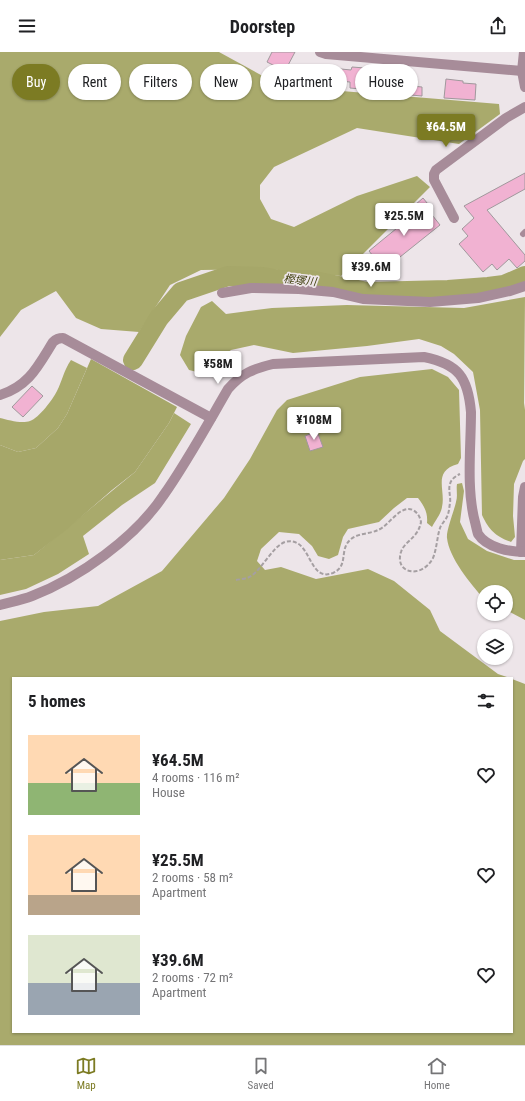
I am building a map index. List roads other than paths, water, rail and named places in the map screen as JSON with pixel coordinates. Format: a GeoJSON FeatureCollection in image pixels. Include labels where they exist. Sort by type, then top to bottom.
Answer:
{"type":"FeatureCollection","features":[{"type":"Feature","properties":{"kind":"street"},"geometry":{"type":"LineString","coordinates":[[320,52],[326,54],[522,71]]}},
{"type":"Feature","properties":{"kind":"street"},"geometry":{"type":"LineString","coordinates":[[524,52],[522,71],[525,87]]}},
{"type":"Feature","properties":{"kind":"street"},"geometry":{"type":"LineString","coordinates":[[454,218],[434,180],[436,170],[506,118],[525,107]]}},
{"type":"Feature","properties":{"kind":"street"},"geometry":{"type":"LineString","coordinates":[[222,293],[250,288],[299,289],[333,292],[363,299],[430,302],[478,298],[525,286]]}},
{"type":"Feature","properties":{"kind":"street"},"geometry":{"type":"LineString","coordinates":[[0,395],[10,392],[32,376],[53,342],[56,339],[63,338],[211,418]]}},
{"type":"Feature","properties":{"kind":"street"},"geometry":{"type":"LineString","coordinates":[[0,605],[32,597],[64,581],[99,559],[132,532],[163,497],[228,389],[238,378],[250,371],[273,364],[416,357],[439,360],[447,364],[458,373],[466,383],[470,397],[471,503],[478,533],[492,546],[523,552],[523,497],[525,487]]}},
{"type":"Feature","properties":{"kind":"waterway","name":"樫塚川"},"geometry":{"type":"LineString","coordinates":[[133,360],[159,318],[181,292],[228,276],[263,277],[281,280],[310,280],[367,292],[448,290],[488,287],[504,285],[525,276]]}}]}
